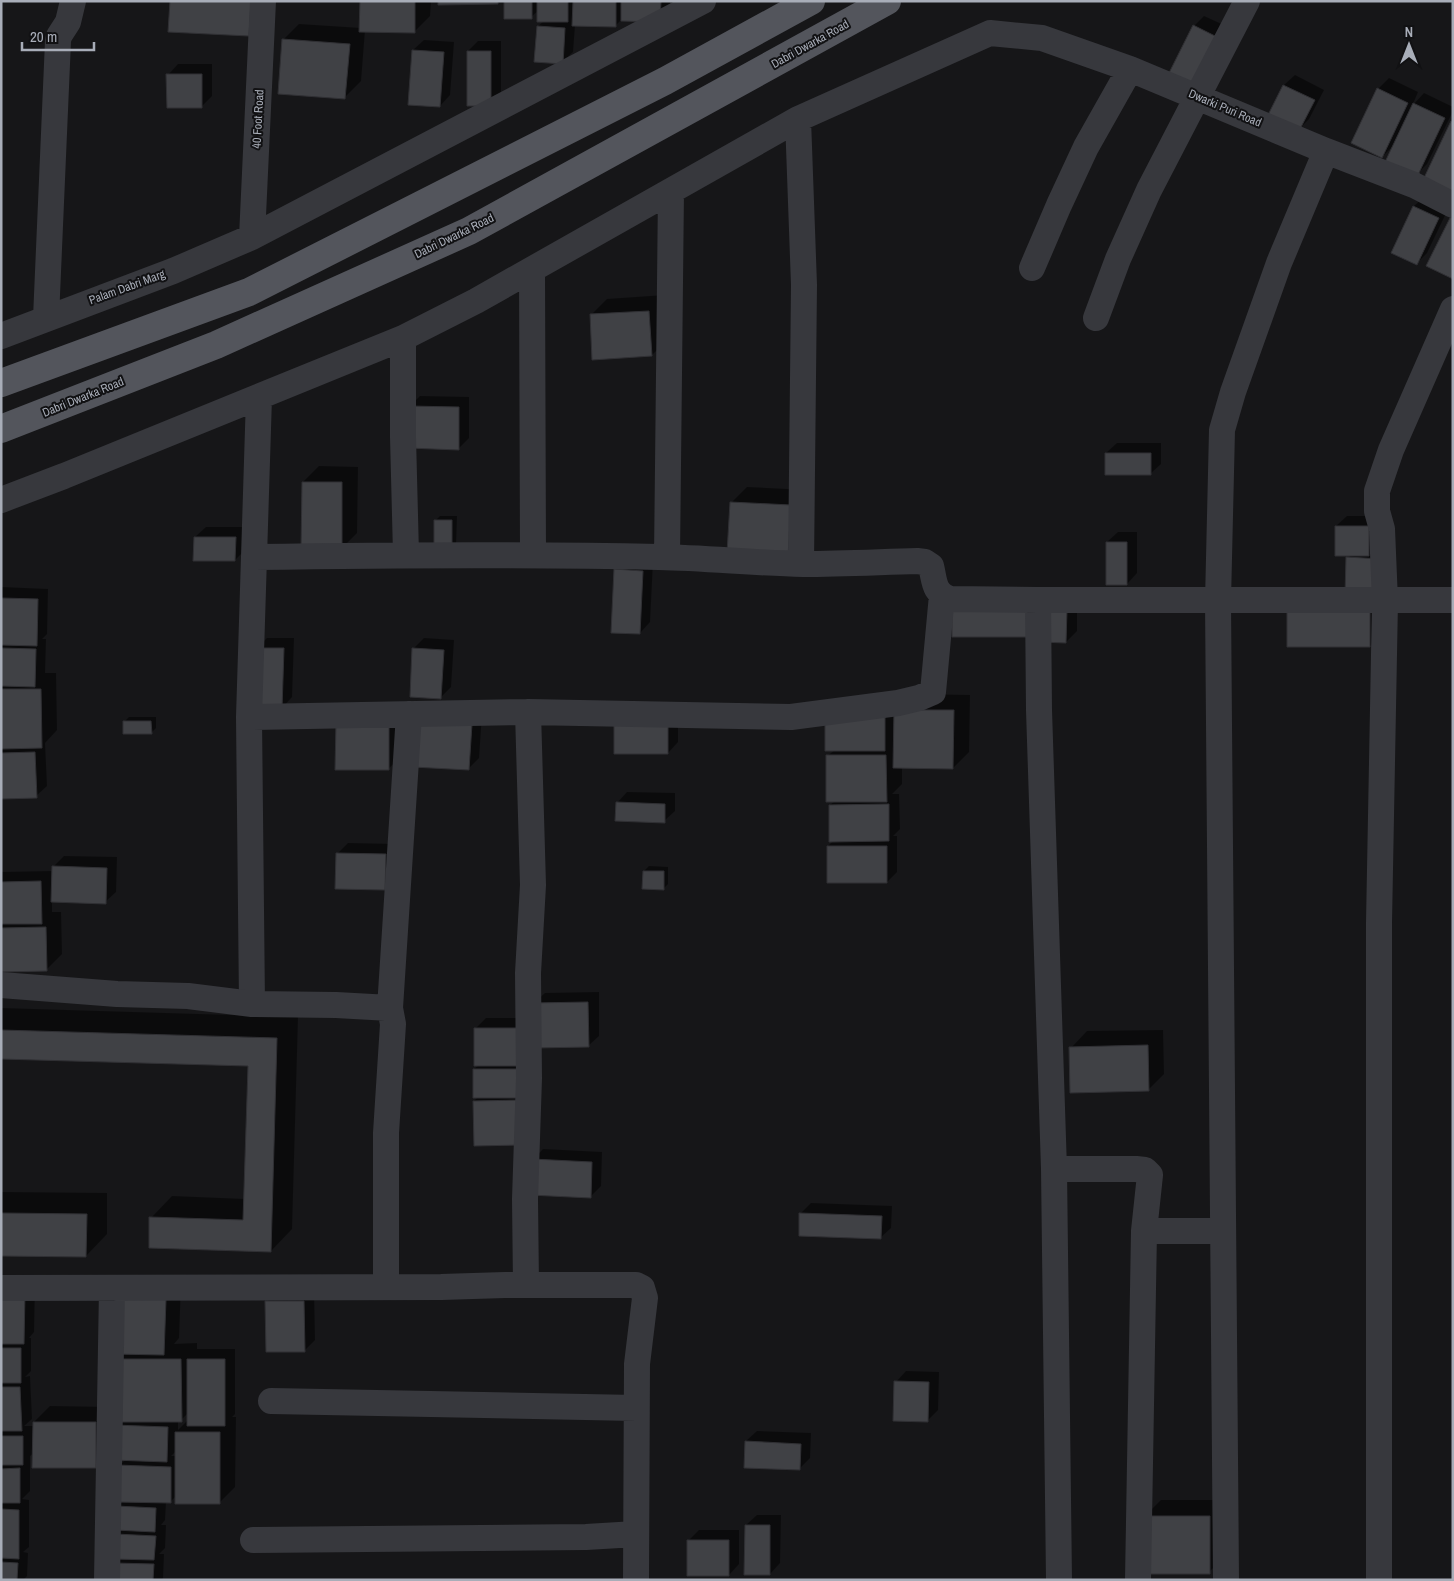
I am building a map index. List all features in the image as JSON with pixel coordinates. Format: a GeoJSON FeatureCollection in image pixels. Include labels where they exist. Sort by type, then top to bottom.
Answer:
{"type":"FeatureCollection","features":[{"type":"Feature","properties":{"kind":"main road"},"geometry":{"type":"LineString","coordinates":[[1,383],[249,292],[665,80],[811,1]]}},
{"type":"Feature","properties":{"kind":"main road","name":"Dabri Dwarka Road"},"geometry":{"type":"LineString","coordinates":[[1,430],[216,345],[469,231],[887,1]]}},
{"type":"Feature","properties":{"kind":"street"},"geometry":{"type":"LineString","coordinates":[[46,318],[58,41],[61,32],[68,22],[73,1]]}},
{"type":"Feature","properties":{"kind":"street","name":"40 Foot Road"},"geometry":{"type":"LineString","coordinates":[[252,237],[263,1]]}},
{"type":"Feature","properties":{"kind":"street"},"geometry":{"type":"LineString","coordinates":[[1096,318],[1118,259],[1149,190],[1247,1]]}},
{"type":"Feature","properties":{"kind":"street","name":"Palam Dabri Marg"},"geometry":{"type":"LineString","coordinates":[[1,336],[173,270],[252,237],[701,2]]}},
{"type":"Feature","properties":{"kind":"street","name":"Dwarki Puri Road"},"geometry":{"type":"LineString","coordinates":[[798,119],[990,33],[1042,38],[1130,69],[1197,96],[1414,186],[1453,205]]}},
{"type":"Feature","properties":{"kind":"street"},"geometry":{"type":"LineString","coordinates":[[1032,268],[1086,147],[1130,69]]}},
{"type":"Feature","properties":{"kind":"street"},"geometry":{"type":"LineString","coordinates":[[1,500],[73,473],[403,338],[532,270],[798,119],[804,285],[801,564]]}},
{"type":"Feature","properties":{"kind":"street"},"geometry":{"type":"LineString","coordinates":[[1226,1580],[1218,601],[1222,430],[1279,263],[1326,151]]}},
{"type":"Feature","properties":{"kind":"street"},"geometry":{"type":"LineString","coordinates":[[667,557],[671,191]]}},
{"type":"Feature","properties":{"kind":"street"},"geometry":{"type":"LineString","coordinates":[[532,270],[533,554]]}},
{"type":"Feature","properties":{"kind":"street"},"geometry":{"type":"LineString","coordinates":[[1379,1580],[1379,923],[1385,601],[1382,528],[1377,511],[1377,491],[1400,427],[1453,309]]}},
{"type":"Feature","properties":{"kind":"street"},"geometry":{"type":"LineString","coordinates":[[403,338],[406,554]]}},
{"type":"Feature","properties":{"kind":"street"},"geometry":{"type":"LineString","coordinates":[[252,1004],[249,717],[258,397]]}},
{"type":"Feature","properties":{"kind":"street"},"geometry":{"type":"LineString","coordinates":[[254,557],[533,554],[667,557],[801,564],[851,564],[917,560],[931,566],[936,588],[942,595],[950,599],[1453,600]]}},
{"type":"Feature","properties":{"kind":"street"},"geometry":{"type":"LineString","coordinates":[[249,717],[528,712],[791,717],[898,703],[934,692],[942,595]]}},
{"type":"Feature","properties":{"kind":"street"},"geometry":{"type":"LineString","coordinates":[[1038,600],[1038,710],[1054,1169],[1059,1580]]}},
{"type":"Feature","properties":{"kind":"street"},"geometry":{"type":"LineString","coordinates":[[526,1285],[525,1199],[529,1078],[528,973],[533,885],[528,712]]}},
{"type":"Feature","properties":{"kind":"street"},"geometry":{"type":"LineString","coordinates":[[386,1287],[386,1132],[393,1024],[390,1008],[409,714]]}},
{"type":"Feature","properties":{"kind":"street"},"geometry":{"type":"LineString","coordinates":[[1,985],[117,994],[188,996],[252,1004],[336,1004],[390,1008]]}},
{"type":"Feature","properties":{"kind":"street"},"geometry":{"type":"LineString","coordinates":[[1054,1169],[1145,1170],[1150,1175],[1144,1231],[1138,1580]]}},
{"type":"Feature","properties":{"kind":"street"},"geometry":{"type":"LineString","coordinates":[[1144,1231],[1223,1231]]}},
{"type":"Feature","properties":{"kind":"street"},"geometry":{"type":"LineString","coordinates":[[1,1288],[636,1285],[642,1288],[645,1298],[638,1356],[636,1408],[636,1580]]}},
{"type":"Feature","properties":{"kind":"street"},"geometry":{"type":"LineString","coordinates":[[107,1580],[112,1288]]}},
{"type":"Feature","properties":{"kind":"street"},"geometry":{"type":"LineString","coordinates":[[271,1402],[636,1408]]}},
{"type":"Feature","properties":{"kind":"street"},"geometry":{"type":"LineString","coordinates":[[253,1540],[586,1537],[636,1534]]}},
{"type":"Feature","properties":{"kind":"building"},"geometry":{"type":"Polygon","coordinates":[[[170,1],[251,1],[249,36],[168,32],[170,1]]]}},
{"type":"Feature","properties":{"kind":"building"},"geometry":{"type":"Polygon","coordinates":[[[360,1],[415,1],[415,33],[359,32],[360,1]]]}},
{"type":"Feature","properties":{"kind":"building"},"geometry":{"type":"Polygon","coordinates":[[[438,1],[498,1],[498,4],[438,5],[438,1]]]}},
{"type":"Feature","properties":{"kind":"building"},"geometry":{"type":"Polygon","coordinates":[[[504,1],[532,1],[532,19],[504,19],[504,1]]]}},
{"type":"Feature","properties":{"kind":"building"},"geometry":{"type":"Polygon","coordinates":[[[537,1],[568,1],[568,22],[537,22],[537,1]]]}},
{"type":"Feature","properties":{"kind":"building"},"geometry":{"type":"Polygon","coordinates":[[[573,1],[616,1],[616,27],[572,26],[573,1]]]}},
{"type":"Feature","properties":{"kind":"building"},"geometry":{"type":"Polygon","coordinates":[[[621,1],[661,1],[660,22],[621,21],[621,1]]]}},
{"type":"Feature","properties":{"kind":"building"},"geometry":{"type":"Polygon","coordinates":[[[1193,25],[1217,37],[1193,85],[1169,73],[1193,25]]]}},
{"type":"Feature","properties":{"kind":"building"},"geometry":{"type":"Polygon","coordinates":[[[537,26],[565,28],[563,64],[534,62],[537,26]]]}},
{"type":"Feature","properties":{"kind":"building"},"geometry":{"type":"Polygon","coordinates":[[[282,39],[350,44],[345,99],[278,94],[282,39]]]}},
{"type":"Feature","properties":{"kind":"building"},"geometry":{"type":"Polygon","coordinates":[[[412,50],[444,52],[440,107],[408,105],[412,50]]]}},
{"type":"Feature","properties":{"kind":"building"},"geometry":{"type":"Polygon","coordinates":[[[467,51],[491,51],[491,106],[467,106],[467,51]]]}},
{"type":"Feature","properties":{"kind":"building"},"geometry":{"type":"Polygon","coordinates":[[[166,74],[202,74],[202,108],[167,108],[166,74]]]}},
{"type":"Feature","properties":{"kind":"building"},"geometry":{"type":"Polygon","coordinates":[[[1283,85],[1315,100],[1299,131],[1268,115],[1283,85]]]}},
{"type":"Feature","properties":{"kind":"building"},"geometry":{"type":"Polygon","coordinates":[[[1377,88],[1408,103],[1382,158],[1351,143],[1377,88]]]}},
{"type":"Feature","properties":{"kind":"building"},"geometry":{"type":"Polygon","coordinates":[[[1413,103],[1445,118],[1417,177],[1385,162],[1413,103]]]}},
{"type":"Feature","properties":{"kind":"building"},"geometry":{"type":"Polygon","coordinates":[[[1451,121],[1453,122],[1453,194],[1423,180],[1451,121]]]}},
{"type":"Feature","properties":{"kind":"building"},"geometry":{"type":"Polygon","coordinates":[[[1413,206],[1439,218],[1417,265],[1391,253],[1413,206]]]}},
{"type":"Feature","properties":{"kind":"building"},"geometry":{"type":"Polygon","coordinates":[[[1451,216],[1453,217],[1453,279],[1426,266],[1451,216]]]}},
{"type":"Feature","properties":{"kind":"building"},"geometry":{"type":"Polygon","coordinates":[[[649,311],[652,356],[592,360],[590,314],[649,311]]]}},
{"type":"Feature","properties":{"kind":"building"},"geometry":{"type":"Polygon","coordinates":[[[408,406],[459,407],[459,450],[408,448],[408,406]]]}},
{"type":"Feature","properties":{"kind":"building"},"geometry":{"type":"Polygon","coordinates":[[[1105,453],[1151,453],[1151,475],[1105,475],[1105,453]]]}},
{"type":"Feature","properties":{"kind":"building"},"geometry":{"type":"Polygon","coordinates":[[[302,482],[342,482],[342,550],[301,550],[302,482]]]}},
{"type":"Feature","properties":{"kind":"building"},"geometry":{"type":"Polygon","coordinates":[[[730,502],[791,505],[788,557],[727,553],[730,502]]]}},
{"type":"Feature","properties":{"kind":"building"},"geometry":{"type":"Polygon","coordinates":[[[434,520],[452,520],[452,551],[434,551],[434,520]]]}},
{"type":"Feature","properties":{"kind":"building"},"geometry":{"type":"Polygon","coordinates":[[[1335,526],[1369,526],[1369,556],[1335,556],[1335,526]]]}},
{"type":"Feature","properties":{"kind":"building"},"geometry":{"type":"Polygon","coordinates":[[[194,537],[236,537],[235,561],[193,561],[194,537]]]}},
{"type":"Feature","properties":{"kind":"building"},"geometry":{"type":"Polygon","coordinates":[[[1106,542],[1127,542],[1127,585],[1106,585],[1106,542]]]}},
{"type":"Feature","properties":{"kind":"building"},"geometry":{"type":"Polygon","coordinates":[[[1346,557],[1381,559],[1379,596],[1345,595],[1346,557]]]}},
{"type":"Feature","properties":{"kind":"building"},"geometry":{"type":"Polygon","coordinates":[[[614,569],[643,571],[640,634],[611,633],[614,569]]]}},
{"type":"Feature","properties":{"kind":"building"},"geometry":{"type":"Polygon","coordinates":[[[1,598],[38,599],[37,646],[1,645],[1,598]]]}},
{"type":"Feature","properties":{"kind":"building"},"geometry":{"type":"Polygon","coordinates":[[[952,607],[1027,607],[1027,637],[952,637],[952,607]]]}},
{"type":"Feature","properties":{"kind":"building"},"geometry":{"type":"Polygon","coordinates":[[[1287,607],[1370,607],[1370,647],[1287,647],[1287,607]]]}},
{"type":"Feature","properties":{"kind":"building"},"geometry":{"type":"Polygon","coordinates":[[[1042,609],[1067,609],[1066,643],[1041,642],[1042,609]]]}},
{"type":"Feature","properties":{"kind":"building"},"geometry":{"type":"Polygon","coordinates":[[[1,648],[36,649],[35,687],[1,686],[1,648]]]}},
{"type":"Feature","properties":{"kind":"building"},"geometry":{"type":"Polygon","coordinates":[[[255,648],[284,648],[282,709],[254,708],[255,648]]]}},
{"type":"Feature","properties":{"kind":"building"},"geometry":{"type":"Polygon","coordinates":[[[412,648],[444,650],[441,699],[410,697],[412,648]]]}},
{"type":"Feature","properties":{"kind":"building"},"geometry":{"type":"Polygon","coordinates":[[[1,689],[41,689],[42,748],[1,749],[1,689]]]}},
{"type":"Feature","properties":{"kind":"building"},"geometry":{"type":"Polygon","coordinates":[[[894,710],[954,710],[953,769],[893,768],[894,710]]]}},
{"type":"Feature","properties":{"kind":"building"},"geometry":{"type":"Polygon","coordinates":[[[885,714],[885,751],[825,751],[825,716],[885,714]]]}},
{"type":"Feature","properties":{"kind":"building"},"geometry":{"type":"Polygon","coordinates":[[[614,720],[668,720],[668,754],[614,754],[614,720]]]}},
{"type":"Feature","properties":{"kind":"building"},"geometry":{"type":"Polygon","coordinates":[[[123,721],[151,721],[152,734],[123,734],[123,721]]]}},
{"type":"Feature","properties":{"kind":"building"},"geometry":{"type":"Polygon","coordinates":[[[416,721],[472,724],[469,770],[413,767],[416,721]]]}},
{"type":"Feature","properties":{"kind":"building"},"geometry":{"type":"Polygon","coordinates":[[[336,722],[389,722],[389,770],[335,770],[336,722]]]}},
{"type":"Feature","properties":{"kind":"building"},"geometry":{"type":"Polygon","coordinates":[[[35,752],[37,798],[1,799],[1,753],[35,752]]]}},
{"type":"Feature","properties":{"kind":"building"},"geometry":{"type":"Polygon","coordinates":[[[826,755],[886,755],[887,802],[826,802],[826,755]]]}},
{"type":"Feature","properties":{"kind":"building"},"geometry":{"type":"Polygon","coordinates":[[[616,802],[665,804],[665,823],[615,821],[616,802]]]}},
{"type":"Feature","properties":{"kind":"building"},"geometry":{"type":"Polygon","coordinates":[[[889,804],[889,841],[829,842],[829,805],[889,804]]]}},
{"type":"Feature","properties":{"kind":"building"},"geometry":{"type":"Polygon","coordinates":[[[827,846],[887,846],[887,883],[827,883],[827,846]]]}},
{"type":"Feature","properties":{"kind":"building"},"geometry":{"type":"Polygon","coordinates":[[[336,853],[386,854],[385,890],[335,889],[336,853]]]}},
{"type":"Feature","properties":{"kind":"building"},"geometry":{"type":"Polygon","coordinates":[[[52,866],[107,868],[106,904],[51,902],[52,866]]]}},
{"type":"Feature","properties":{"kind":"building"},"geometry":{"type":"Polygon","coordinates":[[[643,871],[664,871],[664,890],[642,889],[643,871]]]}},
{"type":"Feature","properties":{"kind":"building"},"geometry":{"type":"Polygon","coordinates":[[[41,881],[42,924],[1,924],[1,882],[41,881]]]}},
{"type":"Feature","properties":{"kind":"building"},"geometry":{"type":"Polygon","coordinates":[[[46,927],[47,971],[1,972],[1,928],[46,927]]]}},
{"type":"Feature","properties":{"kind":"building"},"geometry":{"type":"Polygon","coordinates":[[[588,1002],[589,1047],[533,1048],[533,1003],[588,1002]]]}},
{"type":"Feature","properties":{"kind":"building"},"geometry":{"type":"Polygon","coordinates":[[[474,1028],[521,1028],[521,1066],[474,1066],[474,1028]]]}},
{"type":"Feature","properties":{"kind":"building"},"geometry":{"type":"Polygon","coordinates":[[[1,1030],[277,1038],[271,1252],[149,1248],[149,1217],[243,1220],[248,1066],[1,1059],[1,1030]]]}},
{"type":"Feature","properties":{"kind":"building"},"geometry":{"type":"Polygon","coordinates":[[[1148,1045],[1149,1091],[1070,1093],[1069,1047],[1148,1045]]]}},
{"type":"Feature","properties":{"kind":"building"},"geometry":{"type":"Polygon","coordinates":[[[473,1069],[521,1069],[521,1098],[473,1098],[473,1069]]]}},
{"type":"Feature","properties":{"kind":"building"},"geometry":{"type":"Polygon","coordinates":[[[522,1100],[523,1145],[474,1146],[473,1101],[522,1100]]]}},
{"type":"Feature","properties":{"kind":"building"},"geometry":{"type":"Polygon","coordinates":[[[532,1159],[592,1162],[591,1198],[530,1195],[532,1159]]]}},
{"type":"Feature","properties":{"kind":"building"},"geometry":{"type":"Polygon","coordinates":[[[1,1213],[87,1214],[86,1257],[1,1256],[1,1213]]]}},
{"type":"Feature","properties":{"kind":"building"},"geometry":{"type":"Polygon","coordinates":[[[799,1213],[882,1216],[881,1239],[799,1236],[799,1213]]]}},
{"type":"Feature","properties":{"kind":"building"},"geometry":{"type":"Polygon","coordinates":[[[1,1291],[25,1292],[24,1344],[1,1344],[1,1291]]]}},
{"type":"Feature","properties":{"kind":"building"},"geometry":{"type":"Polygon","coordinates":[[[115,1297],[166,1299],[164,1355],[113,1354],[115,1297]]]}},
{"type":"Feature","properties":{"kind":"building"},"geometry":{"type":"Polygon","coordinates":[[[265,1301],[304,1301],[305,1352],[266,1352],[265,1301]]]}},
{"type":"Feature","properties":{"kind":"building"},"geometry":{"type":"Polygon","coordinates":[[[1,1348],[21,1348],[21,1383],[1,1383],[1,1348]]]}},
{"type":"Feature","properties":{"kind":"building"},"geometry":{"type":"Polygon","coordinates":[[[117,1359],[181,1359],[182,1422],[117,1422],[117,1359]]]}},
{"type":"Feature","properties":{"kind":"building"},"geometry":{"type":"Polygon","coordinates":[[[187,1359],[225,1359],[225,1426],[187,1426],[187,1359]]]}},
{"type":"Feature","properties":{"kind":"building"},"geometry":{"type":"Polygon","coordinates":[[[894,1381],[929,1382],[928,1422],[893,1421],[894,1381]]]}},
{"type":"Feature","properties":{"kind":"building"},"geometry":{"type":"Polygon","coordinates":[[[1,1387],[20,1387],[22,1431],[1,1431],[1,1387]]]}},
{"type":"Feature","properties":{"kind":"building"},"geometry":{"type":"Polygon","coordinates":[[[33,1422],[96,1422],[96,1468],[32,1468],[33,1422]]]}},
{"type":"Feature","properties":{"kind":"building"},"geometry":{"type":"Polygon","coordinates":[[[114,1425],[168,1427],[167,1462],[113,1460],[114,1425]]]}},
{"type":"Feature","properties":{"kind":"building"},"geometry":{"type":"Polygon","coordinates":[[[175,1432],[220,1432],[220,1504],[175,1504],[175,1432]]]}},
{"type":"Feature","properties":{"kind":"building"},"geometry":{"type":"Polygon","coordinates":[[[1,1436],[23,1436],[23,1465],[1,1465],[1,1436]]]}},
{"type":"Feature","properties":{"kind":"building"},"geometry":{"type":"Polygon","coordinates":[[[745,1441],[801,1444],[800,1470],[744,1468],[745,1441]]]}},
{"type":"Feature","properties":{"kind":"building"},"geometry":{"type":"Polygon","coordinates":[[[117,1465],[171,1467],[171,1503],[117,1502],[117,1465]]]}},
{"type":"Feature","properties":{"kind":"building"},"geometry":{"type":"Polygon","coordinates":[[[20,1468],[20,1503],[1,1503],[1,1469],[20,1468]]]}},
{"type":"Feature","properties":{"kind":"building"},"geometry":{"type":"Polygon","coordinates":[[[116,1506],[156,1508],[155,1532],[115,1530],[116,1506]]]}},
{"type":"Feature","properties":{"kind":"building"},"geometry":{"type":"Polygon","coordinates":[[[1,1509],[19,1510],[19,1559],[1,1558],[1,1509]]]}},
{"type":"Feature","properties":{"kind":"building"},"geometry":{"type":"Polygon","coordinates":[[[1143,1516],[1210,1516],[1210,1574],[1143,1574],[1143,1516]]]}},
{"type":"Feature","properties":{"kind":"building"},"geometry":{"type":"Polygon","coordinates":[[[745,1525],[770,1525],[770,1575],[744,1575],[745,1525]]]}},
{"type":"Feature","properties":{"kind":"building"},"geometry":{"type":"Polygon","coordinates":[[[115,1534],[156,1536],[154,1560],[114,1559],[115,1534]]]}},
{"type":"Feature","properties":{"kind":"building"},"geometry":{"type":"Polygon","coordinates":[[[687,1540],[729,1540],[729,1576],[687,1576],[687,1540]]]}},
{"type":"Feature","properties":{"kind":"building"},"geometry":{"type":"Polygon","coordinates":[[[1,1562],[18,1563],[17,1580],[1,1580],[1,1562]]]}},
{"type":"Feature","properties":{"kind":"building"},"geometry":{"type":"Polygon","coordinates":[[[114,1563],[154,1564],[153,1580],[114,1580],[114,1563]]]}}]}
